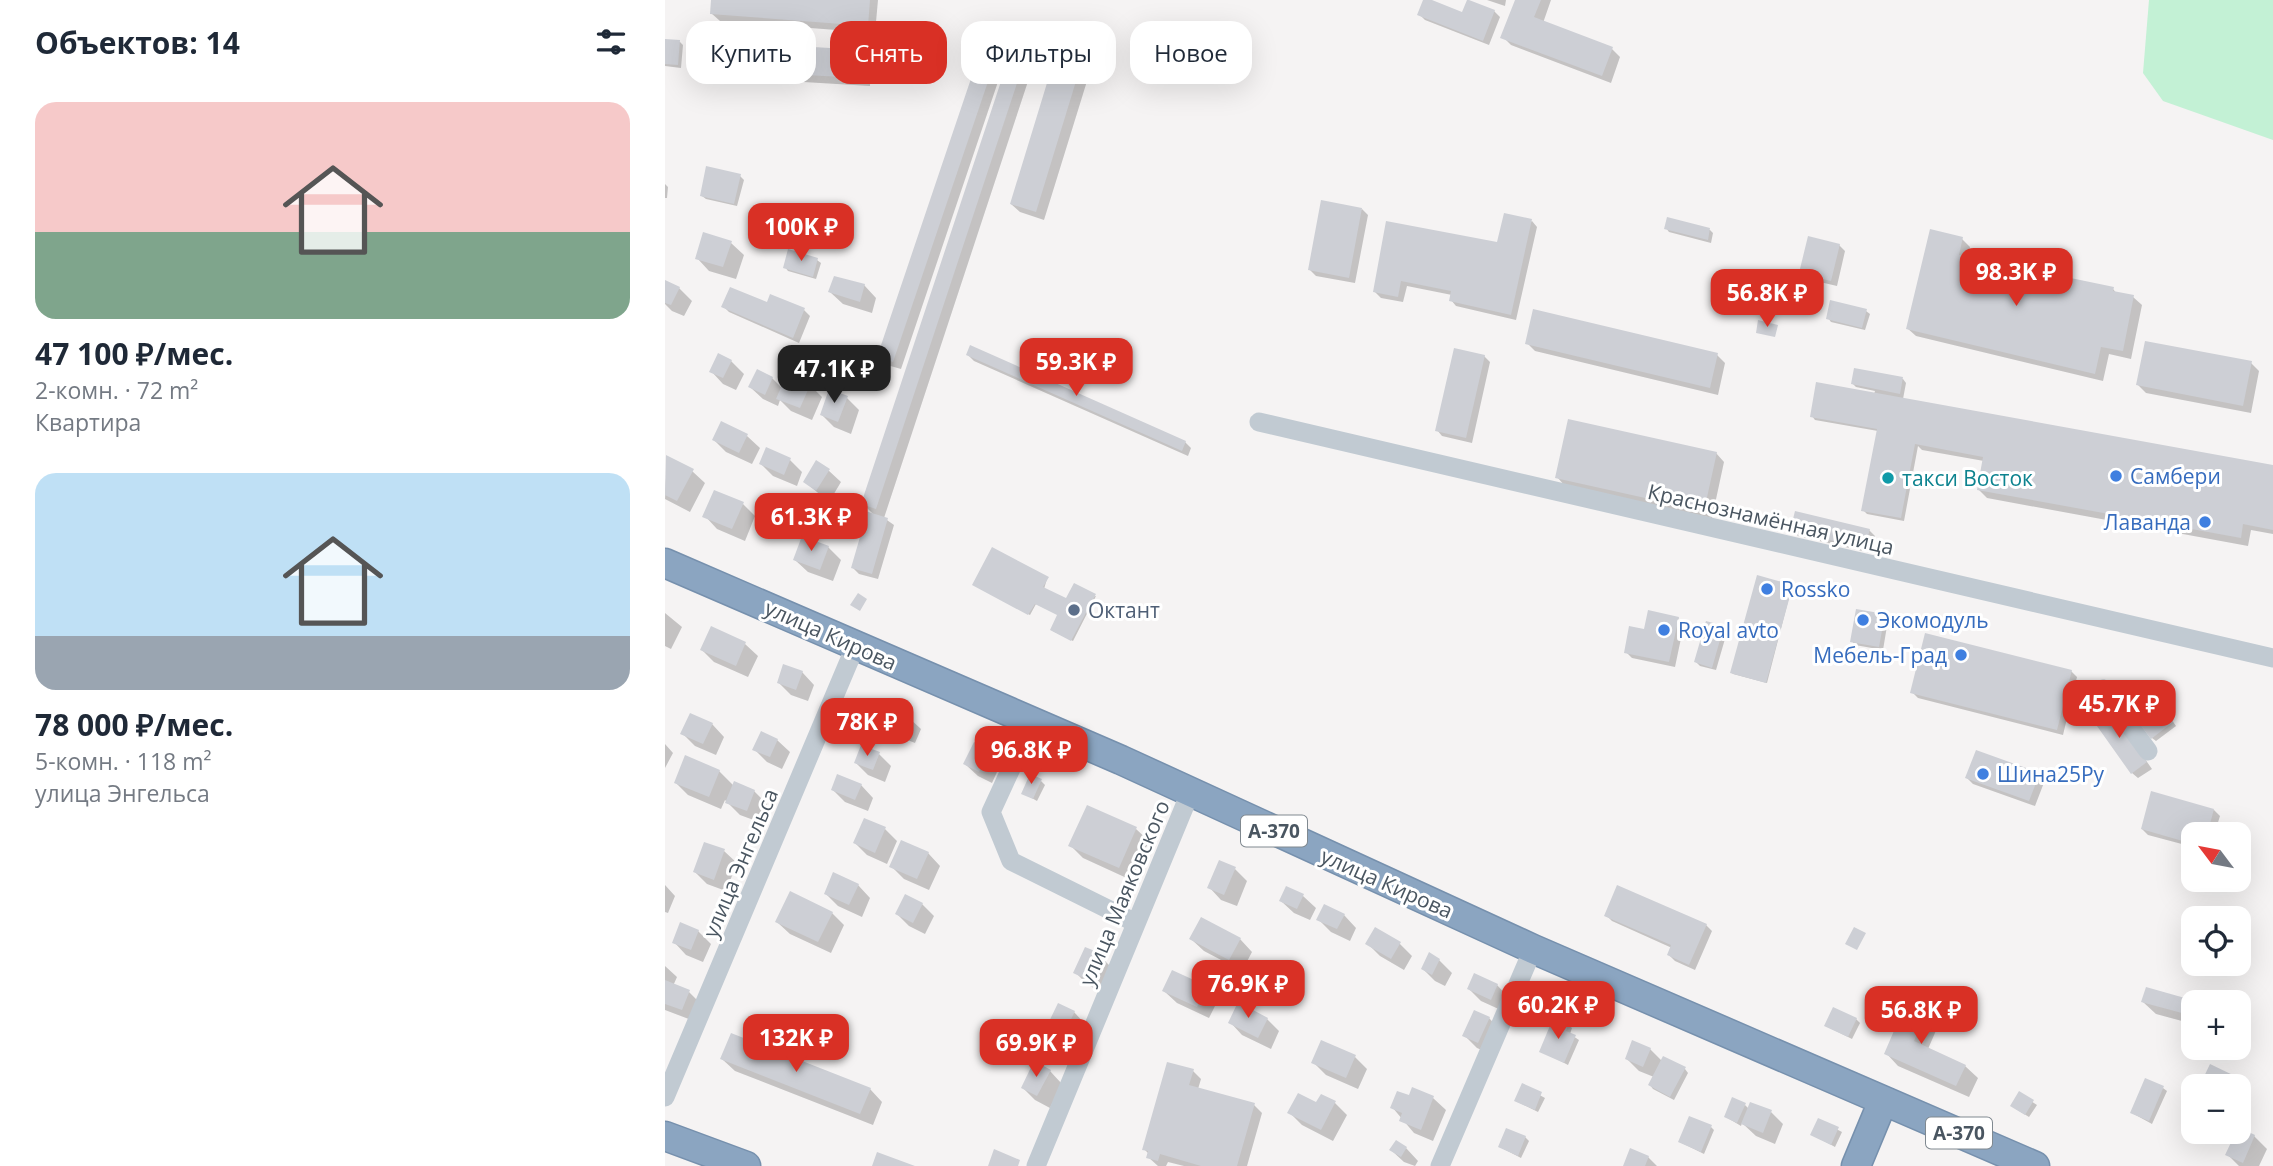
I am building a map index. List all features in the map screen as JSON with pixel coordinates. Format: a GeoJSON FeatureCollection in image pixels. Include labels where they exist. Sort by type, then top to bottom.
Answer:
{"type":"FeatureCollection","features":[{"type":"Feature","properties":{"kind":"highway","name":"улица Кирова"},"geometry":{"type":"LineString","coordinates":[[665,563],[1121,760],[1533,949],[2035,1166]]}},
{"type":"Feature","properties":{"kind":"highway"},"geometry":{"type":"LineString","coordinates":[[1856,1166],[1884,1101]]}},
{"type":"Feature","properties":{"kind":"highway"},"geometry":{"type":"LineString","coordinates":[[665,1136],[745,1166]]}},
{"type":"Feature","properties":{"kind":"street","name":"Краснознамённая улица"},"geometry":{"type":"LineString","coordinates":[[1259,422],[2273,658]]}},
{"type":"Feature","properties":{"kind":"street","name":"улица Энгельса"},"geometry":{"type":"LineString","coordinates":[[665,1097],[855,647]]}},
{"type":"Feature","properties":{"kind":"street"},"geometry":{"type":"LineString","coordinates":[[2103,689],[2148,751]]}},
{"type":"Feature","properties":{"kind":"street"},"geometry":{"type":"LineString","coordinates":[[1032,723],[992,812],[1011,861],[1136,923]]}},
{"type":"Feature","properties":{"kind":"street","name":"улица Маяковского"},"geometry":{"type":"LineString","coordinates":[[1036,1166],[1190,793]]}},
{"type":"Feature","properties":{"kind":"street"},"geometry":{"type":"LineString","coordinates":[[1440,1166],[1533,949]]}},
{"type":"Feature","properties":{"kind":"green space"},"geometry":{"type":"Polygon","coordinates":[[[2149,0],[2273,0],[2273,140],[2163,101],[2143,73],[2149,0]]]}},
{"type":"Feature","properties":{"kind":"building"},"geometry":{"type":"Polygon","coordinates":[[[711,0],[870,0],[868,21],[830,21],[830,23],[710,14],[711,0]]]}},
{"type":"Feature","properties":{"kind":"building"},"geometry":{"type":"Polygon","coordinates":[[[1423,0],[1432,0],[1462,12],[1467,0],[1495,10],[1483,41],[1417,15],[1423,0]]]}},
{"type":"Feature","properties":{"kind":"building"},"geometry":{"type":"Polygon","coordinates":[[[1515,0],[1541,0],[1534,17],[1613,47],[1602,76],[1500,38],[1515,0]]]}},
{"type":"Feature","properties":{"kind":"building"},"geometry":{"type":"Polygon","coordinates":[[[665,39],[680,40],[678,65],[665,64],[665,39]]]}},
{"type":"Feature","properties":{"kind":"building"},"geometry":{"type":"Polygon","coordinates":[[[816,47],[830,48],[830,76],[816,76],[816,47]]]}},
{"type":"Feature","properties":{"kind":"building"},"geometry":{"type":"Polygon","coordinates":[[[969,84],[987,84],[893,362],[877,357],[969,84]]]}},
{"type":"Feature","properties":{"kind":"building"},"geometry":{"type":"Polygon","coordinates":[[[1000,84],[1017,84],[876,509],[861,504],[1000,84]]]}},
{"type":"Feature","properties":{"kind":"building"},"geometry":{"type":"Polygon","coordinates":[[[1047,84],[1075,84],[1036,212],[1010,204],[1047,84]]]}},
{"type":"Feature","properties":{"kind":"building"},"geometry":{"type":"Polygon","coordinates":[[[706,166],[741,174],[734,204],[700,196],[706,166]]]}},
{"type":"Feature","properties":{"kind":"building"},"geometry":{"type":"Polygon","coordinates":[[[1321,200],[1362,208],[1349,278],[1308,270],[1321,200]]]}},
{"type":"Feature","properties":{"kind":"building"},"geometry":{"type":"Polygon","coordinates":[[[1504,213],[1532,219],[1511,315],[1449,301],[1451,291],[1401,281],[1398,297],[1373,292],[1386,221],[1497,242],[1504,213]]]}},
{"type":"Feature","properties":{"kind":"building"},"geometry":{"type":"Polygon","coordinates":[[[1667,217],[1710,228],[1708,240],[1664,229],[1667,217]]]}},
{"type":"Feature","properties":{"kind":"building"},"geometry":{"type":"Polygon","coordinates":[[[1930,229],[1963,237],[1959,255],[2114,287],[2113,291],[2134,295],[2123,351],[2101,347],[2095,374],[1906,329],[1930,229]]]}},
{"type":"Feature","properties":{"kind":"building"},"geometry":{"type":"Polygon","coordinates":[[[703,232],[732,241],[723,267],[695,259],[703,232]]]}},
{"type":"Feature","properties":{"kind":"building"},"geometry":{"type":"Polygon","coordinates":[[[1808,236],[1840,244],[1831,281],[1799,273],[1808,236]]]}},
{"type":"Feature","properties":{"kind":"building"},"geometry":{"type":"Polygon","coordinates":[[[788,249],[818,258],[813,277],[783,268],[788,249]]]}},
{"type":"Feature","properties":{"kind":"building"},"geometry":{"type":"Polygon","coordinates":[[[834,276],[865,284],[860,302],[828,292],[834,276]]]}},
{"type":"Feature","properties":{"kind":"building"},"geometry":{"type":"Polygon","coordinates":[[[665,280],[680,287],[671,305],[665,303],[665,280]]]}},
{"type":"Feature","properties":{"kind":"building"},"geometry":{"type":"Polygon","coordinates":[[[730,287],[767,302],[770,294],[805,308],[793,338],[721,307],[730,287]]]}},
{"type":"Feature","properties":{"kind":"building"},"geometry":{"type":"Polygon","coordinates":[[[1830,300],[1867,309],[1862,328],[1826,319],[1830,300]]]}},
{"type":"Feature","properties":{"kind":"building"},"geometry":{"type":"Polygon","coordinates":[[[1533,309],[1718,353],[1710,388],[1525,344],[1533,309]]]}},
{"type":"Feature","properties":{"kind":"building"},"geometry":{"type":"Polygon","coordinates":[[[1758,320],[1778,325],[1775,337],[1756,333],[1758,320]]]}},
{"type":"Feature","properties":{"kind":"building"},"geometry":{"type":"Polygon","coordinates":[[[2145,341],[2252,361],[2243,406],[2136,385],[2145,341]]]}},
{"type":"Feature","properties":{"kind":"building"},"geometry":{"type":"Polygon","coordinates":[[[970,345],[1186,441],[1182,451],[966,355],[970,345]]]}},
{"type":"Feature","properties":{"kind":"building"},"geometry":{"type":"Polygon","coordinates":[[[1454,348],[1485,355],[1466,438],[1435,431],[1454,348]]]}},
{"type":"Feature","properties":{"kind":"building"},"geometry":{"type":"Polygon","coordinates":[[[718,353],[732,360],[723,378],[709,372],[718,353]]]}},
{"type":"Feature","properties":{"kind":"building"},"geometry":{"type":"Polygon","coordinates":[[[1854,368],[1903,377],[1900,394],[1851,384],[1854,368]]]}},
{"type":"Feature","properties":{"kind":"building"},"geometry":{"type":"Polygon","coordinates":[[[757,369],[773,377],[765,395],[748,387],[757,369]]]}},
{"type":"Feature","properties":{"kind":"building"},"geometry":{"type":"Polygon","coordinates":[[[787,373],[811,383],[800,408],[776,399],[787,373]]]}},
{"type":"Feature","properties":{"kind":"building","name":"Самбери"},"geometry":{"type":"Polygon","coordinates":[[[1816,382],[2273,465],[2273,530],[2243,524],[2241,538],[1977,490],[1983,457],[1915,444],[1901,518],[1861,511],[1877,429],[1810,417],[1816,382]]]}},
{"type":"Feature","properties":{"kind":"building"},"geometry":{"type":"Polygon","coordinates":[[[829,389],[848,396],[838,422],[820,415],[829,389]]]}},
{"type":"Feature","properties":{"kind":"building"},"geometry":{"type":"Polygon","coordinates":[[[1568,419],[1717,452],[1704,511],[1555,478],[1568,419]]]}},
{"type":"Feature","properties":{"kind":"building"},"geometry":{"type":"Polygon","coordinates":[[[721,421],[748,434],[739,453],[712,440],[721,421]]]}},
{"type":"Feature","properties":{"kind":"building"},"geometry":{"type":"Polygon","coordinates":[[[766,447],[791,458],[784,475],[759,464],[766,447]]]}},
{"type":"Feature","properties":{"kind":"building"},"geometry":{"type":"Polygon","coordinates":[[[666,455],[694,469],[677,501],[665,495],[666,455]]]}},
{"type":"Feature","properties":{"kind":"building"},"geometry":{"type":"Polygon","coordinates":[[[816,460],[830,469],[816,491],[803,482],[816,460]]]}},
{"type":"Feature","properties":{"kind":"building"},"geometry":{"type":"Polygon","coordinates":[[[714,490],[744,502],[732,529],[702,517],[714,490]]]}},
{"type":"Feature","properties":{"kind":"building"},"geometry":{"type":"Polygon","coordinates":[[[862,510],[888,518],[872,574],[851,568],[860,537],[855,536],[862,510]]]}},
{"type":"Feature","properties":{"kind":"building"},"geometry":{"type":"Polygon","coordinates":[[[1795,511],[1870,529],[1865,548],[1790,531],[1795,511]]]}},
{"type":"Feature","properties":{"kind":"building"},"geometry":{"type":"Polygon","coordinates":[[[802,536],[829,546],[820,570],[793,560],[802,536]]]}},
{"type":"Feature","properties":{"kind":"building"},"geometry":{"type":"Polygon","coordinates":[[[992,547],[1049,577],[1043,587],[1066,598],[1074,583],[1096,594],[1071,641],[1050,630],[1057,615],[1035,604],[1028,615],[972,585],[992,547]]]}},
{"type":"Feature","properties":{"kind":"building"},"geometry":{"type":"Polygon","coordinates":[[[1757,575],[1793,585],[1766,683],[1730,673],[1757,575]]]}},
{"type":"Feature","properties":{"kind":"building"},"geometry":{"type":"Polygon","coordinates":[[[858,593],[867,599],[860,611],[850,605],[858,593]]]}},
{"type":"Feature","properties":{"kind":"building"},"geometry":{"type":"Polygon","coordinates":[[[1856,609],[1885,614],[1879,647],[1850,642],[1856,609]]]}},
{"type":"Feature","properties":{"kind":"building"},"geometry":{"type":"Polygon","coordinates":[[[1648,610],[1679,617],[1669,662],[1624,653],[1629,626],[1644,629],[1648,610]]]}},
{"type":"Feature","properties":{"kind":"building"},"geometry":{"type":"Polygon","coordinates":[[[1706,621],[1724,626],[1712,668],[1694,662],[1706,621]]]}},
{"type":"Feature","properties":{"kind":"building"},"geometry":{"type":"Polygon","coordinates":[[[711,626],[746,642],[736,666],[700,650],[711,626]]]}},
{"type":"Feature","properties":{"kind":"building"},"geometry":{"type":"Polygon","coordinates":[[[1925,633],[2072,670],[2057,730],[1910,693],[1925,633]]]}},
{"type":"Feature","properties":{"kind":"building"},"geometry":{"type":"Polygon","coordinates":[[[783,664],[803,671],[796,690],[777,683],[783,664]]]}},
{"type":"Feature","properties":{"kind":"building"},"geometry":{"type":"Polygon","coordinates":[[[2124,686],[2149,719],[2164,708],[2173,722],[2151,739],[2116,692],[2124,686]]]}},
{"type":"Feature","properties":{"kind":"building"},"geometry":{"type":"Polygon","coordinates":[[[888,707],[909,715],[902,732],[881,723],[888,707]]]}},
{"type":"Feature","properties":{"kind":"building"},"geometry":{"type":"Polygon","coordinates":[[[2108,707],[2147,762],[2131,774],[2092,719],[2108,707]]]}},
{"type":"Feature","properties":{"kind":"building"},"geometry":{"type":"Polygon","coordinates":[[[690,713],[713,723],[703,744],[680,734],[690,713]]]}},
{"type":"Feature","properties":{"kind":"building"},"geometry":{"type":"Polygon","coordinates":[[[761,731],[778,739],[770,757],[752,750],[761,731]]]}},
{"type":"Feature","properties":{"kind":"building"},"geometry":{"type":"Polygon","coordinates":[[[974,742],[990,750],[979,772],[963,764],[974,742]]]}},
{"type":"Feature","properties":{"kind":"building"},"geometry":{"type":"Polygon","coordinates":[[[861,745],[880,752],[873,770],[854,763],[861,745]]]}},
{"type":"Feature","properties":{"kind":"building"},"geometry":{"type":"Polygon","coordinates":[[[1976,750],[2040,773],[2029,801],[1965,778],[1976,750]]]}},
{"type":"Feature","properties":{"kind":"building"},"geometry":{"type":"Polygon","coordinates":[[[685,755],[720,770],[709,797],[674,783],[685,755]]]}},
{"type":"Feature","properties":{"kind":"building"},"geometry":{"type":"Polygon","coordinates":[[[837,774],[862,784],[855,800],[831,790],[837,774]]]}},
{"type":"Feature","properties":{"kind":"building"},"geometry":{"type":"Polygon","coordinates":[[[1030,774],[1042,779],[1033,799],[1021,794],[1030,774]]]}},
{"type":"Feature","properties":{"kind":"building"},"geometry":{"type":"Polygon","coordinates":[[[734,781],[755,790],[747,811],[725,803],[734,781]]]}},
{"type":"Feature","properties":{"kind":"building"},"geometry":{"type":"Polygon","coordinates":[[[2151,791],[2214,809],[2210,822],[2181,822],[2181,841],[2141,829],[2151,791]]]}},
{"type":"Feature","properties":{"kind":"building"},"geometry":{"type":"Polygon","coordinates":[[[1087,805],[1137,827],[1119,868],[1068,846],[1087,805]]]}},
{"type":"Feature","properties":{"kind":"building"},"geometry":{"type":"Polygon","coordinates":[[[864,818],[886,827],[875,853],[853,843],[864,818]]]}},
{"type":"Feature","properties":{"kind":"building"},"geometry":{"type":"Polygon","coordinates":[[[901,840],[929,852],[917,879],[889,867],[901,840]]]}},
{"type":"Feature","properties":{"kind":"building"},"geometry":{"type":"Polygon","coordinates":[[[704,842],[725,849],[714,880],[693,872],[704,842]]]}},
{"type":"Feature","properties":{"kind":"building"},"geometry":{"type":"Polygon","coordinates":[[[1219,860],[1236,867],[1224,895],[1207,888],[1219,860]]]}},
{"type":"Feature","properties":{"kind":"building"},"geometry":{"type":"Polygon","coordinates":[[[833,872],[859,884],[849,905],[824,894],[833,872]]]}},
{"type":"Feature","properties":{"kind":"building"},"geometry":{"type":"Polygon","coordinates":[[[1617,885],[1707,924],[1689,965],[1667,955],[1671,945],[1604,916],[1617,885]]]}},
{"type":"Feature","properties":{"kind":"building"},"geometry":{"type":"Polygon","coordinates":[[[1286,886],[1304,894],[1297,909],[1279,901],[1286,886]]]}},
{"type":"Feature","properties":{"kind":"building"},"geometry":{"type":"Polygon","coordinates":[[[790,891],[833,912],[818,942],[775,922],[790,891]]]}},
{"type":"Feature","properties":{"kind":"building"},"geometry":{"type":"Polygon","coordinates":[[[905,894],[923,903],[913,923],[895,914],[905,894]]]}},
{"type":"Feature","properties":{"kind":"building"},"geometry":{"type":"Polygon","coordinates":[[[1324,904],[1345,914],[1337,929],[1316,920],[1324,904]]]}},
{"type":"Feature","properties":{"kind":"building"},"geometry":{"type":"Polygon","coordinates":[[[1201,917],[1241,938],[1229,960],[1189,939],[1201,917]]]}},
{"type":"Feature","properties":{"kind":"building"},"geometry":{"type":"Polygon","coordinates":[[[680,922],[699,930],[691,950],[672,943],[680,922]]]}},
{"type":"Feature","properties":{"kind":"building"},"geometry":{"type":"Polygon","coordinates":[[[1375,927],[1401,942],[1391,959],[1365,944],[1375,927]]]}},
{"type":"Feature","properties":{"kind":"building"},"geometry":{"type":"Polygon","coordinates":[[[1854,927],[1866,933],[1857,950],[1845,944],[1854,927]]]}},
{"type":"Feature","properties":{"kind":"building"},"geometry":{"type":"Polygon","coordinates":[[[1085,947],[1100,953],[1088,980],[1073,973],[1085,947]]]}},
{"type":"Feature","properties":{"kind":"building"},"geometry":{"type":"Polygon","coordinates":[[[1429,952],[1440,959],[1432,975],[1421,969],[1429,952]]]}},
{"type":"Feature","properties":{"kind":"building"},"geometry":{"type":"Polygon","coordinates":[[[1172,970],[1207,986],[1197,1007],[1162,991],[1172,970]]]}},
{"type":"Feature","properties":{"kind":"building"},"geometry":{"type":"Polygon","coordinates":[[[1474,973],[1498,984],[1491,1000],[1467,989],[1474,973]]]}},
{"type":"Feature","properties":{"kind":"building"},"geometry":{"type":"Polygon","coordinates":[[[665,980],[690,990],[682,1010],[665,1004],[665,980]]]}},
{"type":"Feature","properties":{"kind":"building"},"geometry":{"type":"Polygon","coordinates":[[[2146,987],[2181,997],[2181,1013],[2141,1002],[2146,987]]]}},
{"type":"Feature","properties":{"kind":"building"},"geometry":{"type":"Polygon","coordinates":[[[1909,996],[1930,1005],[1914,1041],[1966,1065],[1956,1086],[1884,1054],[1909,996]]]}},
{"type":"Feature","properties":{"kind":"building"},"geometry":{"type":"Polygon","coordinates":[[[1238,1002],[1268,1018],[1258,1038],[1228,1023],[1238,1002]]]}},
{"type":"Feature","properties":{"kind":"building"},"geometry":{"type":"Polygon","coordinates":[[[1058,1003],[1075,1011],[1062,1038],[1045,1030],[1058,1003]]]}},
{"type":"Feature","properties":{"kind":"building"},"geometry":{"type":"Polygon","coordinates":[[[1833,1007],[1857,1018],[1848,1037],[1824,1026],[1833,1007]]]}},
{"type":"Feature","properties":{"kind":"building"},"geometry":{"type":"Polygon","coordinates":[[[1474,1010],[1490,1017],[1478,1043],[1462,1036],[1474,1010]]]}},
{"type":"Feature","properties":{"kind":"building"},"geometry":{"type":"Polygon","coordinates":[[[1554,1016],[1569,1023],[1566,1031],[1576,1035],[1564,1063],[1539,1052],[1554,1016]]]}},
{"type":"Feature","properties":{"kind":"building"},"geometry":{"type":"Polygon","coordinates":[[[731,1033],[871,1088],[860,1114],[720,1059],[731,1033]]]}},
{"type":"Feature","properties":{"kind":"building"},"geometry":{"type":"Polygon","coordinates":[[[1321,1040],[1356,1055],[1346,1078],[1311,1063],[1321,1040]]]}},
{"type":"Feature","properties":{"kind":"building"},"geometry":{"type":"Polygon","coordinates":[[[1632,1040],[1651,1048],[1643,1067],[1625,1059],[1632,1040]]]}},
{"type":"Feature","properties":{"kind":"building"},"geometry":{"type":"Polygon","coordinates":[[[1663,1056],[1686,1067],[1670,1097],[1648,1085],[1663,1056]]]}},
{"type":"Feature","properties":{"kind":"building"},"geometry":{"type":"Polygon","coordinates":[[[1034,1061],[1051,1070],[1037,1096],[1021,1088],[1034,1061]]]}},
{"type":"Feature","properties":{"kind":"building"},"geometry":{"type":"Polygon","coordinates":[[[1167,1062],[1194,1069],[1189,1085],[1255,1103],[1237,1166],[1201,1166],[1160,1154],[1158,1161],[1146,1158],[1148,1151],[1142,1150],[1167,1062]]]}},
{"type":"Feature","properties":{"kind":"building"},"geometry":{"type":"Polygon","coordinates":[[[2210,1064],[2231,1074],[2205,1074],[2210,1064]]]}},
{"type":"Feature","properties":{"kind":"building"},"geometry":{"type":"Polygon","coordinates":[[[2145,1078],[2164,1086],[2149,1121],[2130,1113],[2145,1078]]]}},
{"type":"Feature","properties":{"kind":"building"},"geometry":{"type":"Polygon","coordinates":[[[1522,1083],[1542,1092],[1535,1110],[1514,1101],[1522,1083]]]}},
{"type":"Feature","properties":{"kind":"building"},"geometry":{"type":"Polygon","coordinates":[[[1412,1087],[1434,1096],[1421,1130],[1399,1121],[1402,1113],[1390,1108],[1397,1091],[1409,1095],[1412,1087]]]}},
{"type":"Feature","properties":{"kind":"building"},"geometry":{"type":"Polygon","coordinates":[[[2019,1091],[2034,1100],[2025,1115],[2010,1106],[2019,1091]]]}},
{"type":"Feature","properties":{"kind":"building"},"geometry":{"type":"Polygon","coordinates":[[[1298,1093],[1316,1102],[1321,1094],[1336,1101],[1321,1130],[1287,1113],[1298,1093]]]}},
{"type":"Feature","properties":{"kind":"building"},"geometry":{"type":"Polygon","coordinates":[[[1732,1097],[1746,1103],[1737,1123],[1724,1117],[1732,1097]]]}},
{"type":"Feature","properties":{"kind":"building"},"geometry":{"type":"Polygon","coordinates":[[[1750,1102],[1772,1110],[1763,1133],[1741,1124],[1750,1102]]]}},
{"type":"Feature","properties":{"kind":"building"},"geometry":{"type":"Polygon","coordinates":[[[1689,1116],[1712,1125],[1701,1152],[1678,1142],[1689,1116]]]}},
{"type":"Feature","properties":{"kind":"building"},"geometry":{"type":"Polygon","coordinates":[[[1818,1118],[1839,1127],[1831,1145],[1810,1135],[1818,1118]]]}},
{"type":"Feature","properties":{"kind":"building"},"geometry":{"type":"Polygon","coordinates":[[[1506,1128],[1526,1136],[1518,1156],[1498,1147],[1506,1128]]]}},
{"type":"Feature","properties":{"kind":"building"},"geometry":{"type":"Polygon","coordinates":[[[2251,1133],[2255,1135],[2243,1163],[2225,1155],[2230,1144],[2251,1144],[2251,1133]]]}},
{"type":"Feature","properties":{"kind":"building"},"geometry":{"type":"Polygon","coordinates":[[[1396,1140],[1407,1147],[1401,1157],[1389,1150],[1396,1140]]]}},
{"type":"Feature","properties":{"kind":"building"},"geometry":{"type":"Polygon","coordinates":[[[1630,1148],[1649,1156],[1645,1166],[1623,1166],[1630,1148]]]}},
{"type":"Feature","properties":{"kind":"building"},"geometry":{"type":"Polygon","coordinates":[[[994,1149],[1020,1160],[1018,1166],[988,1166],[994,1149]]]}},
{"type":"Feature","properties":{"kind":"building"},"geometry":{"type":"Polygon","coordinates":[[[877,1152],[915,1166],[872,1166],[877,1152]]]}},
{"type":"Feature","properties":{"kind":"place","name":"Самбери"},"geometry":{"type":"Point","coordinates":[2116,476]}},
{"type":"Feature","properties":{"kind":"place","name":"такси Восток"},"geometry":{"type":"Point","coordinates":[1888,478]}},
{"type":"Feature","properties":{"kind":"place","name":"Лаванда"},"geometry":{"type":"Point","coordinates":[2205,522]}},
{"type":"Feature","properties":{"kind":"place","name":"Rossko"},"geometry":{"type":"Point","coordinates":[1767,589]}},
{"type":"Feature","properties":{"kind":"place","name":"Октант"},"geometry":{"type":"Point","coordinates":[1074,610]}},
{"type":"Feature","properties":{"kind":"place","name":"Экомодуль"},"geometry":{"type":"Point","coordinates":[1863,620]}},
{"type":"Feature","properties":{"kind":"place","name":"Royal avto"},"geometry":{"type":"Point","coordinates":[1664,630]}},
{"type":"Feature","properties":{"kind":"place","name":"Мебель-Град"},"geometry":{"type":"Point","coordinates":[1961,655]}},
{"type":"Feature","properties":{"kind":"place","name":"Шина25Ру"},"geometry":{"type":"Point","coordinates":[1983,774]}}]}
